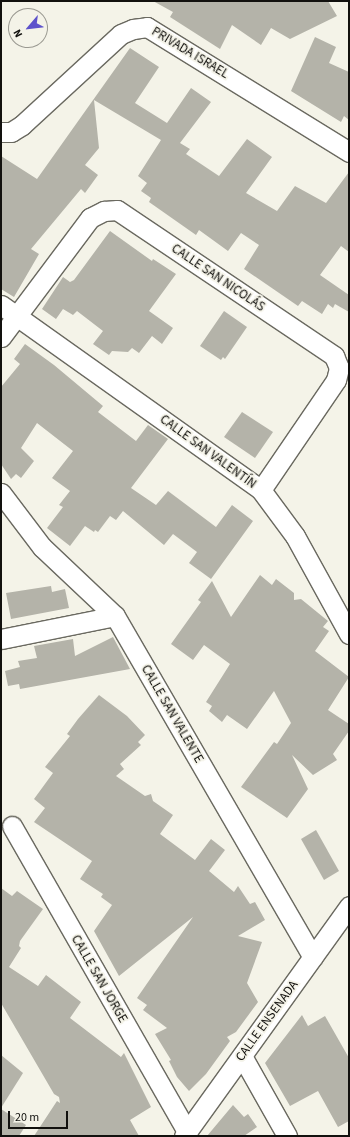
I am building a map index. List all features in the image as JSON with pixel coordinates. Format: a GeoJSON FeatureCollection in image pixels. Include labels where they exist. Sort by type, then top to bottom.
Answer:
{"type":"FeatureCollection","features":[{"type":"Feature","properties":{"kind":"street","name":"PRIVADA ISRAEL"},"geometry":{"type":"LineString","coordinates":[[1,132],[11,132],[22,125],[121,34],[133,29],[147,27],[349,152]]}},
{"type":"Feature","properties":{"kind":"street","name":"CALLE SAN NICOLÁS"},"geometry":{"type":"LineString","coordinates":[[1,337],[90,218],[104,211],[117,210],[334,356],[339,368],[336,380],[261,490]]}},
{"type":"Feature","properties":{"kind":"street","name":"CALLE SAN VALENTÍN"},"geometry":{"type":"LineString","coordinates":[[1,305],[261,490],[295,536],[349,634]]}},
{"type":"Feature","properties":{"kind":"street","name":"CALLE SAN VALENTE"},"geometry":{"type":"LineString","coordinates":[[1,493],[42,546],[114,616],[313,957]]}},
{"type":"Feature","properties":{"kind":"street"},"geometry":{"type":"LineString","coordinates":[[1,639],[114,616]]}},
{"type":"Feature","properties":{"kind":"street","name":"CALLE SAN JORGE"},"geometry":{"type":"LineString","coordinates":[[12,826],[186,1134]]}},
{"type":"Feature","properties":{"kind":"street","name":"CALLE ENSENADA"},"geometry":{"type":"LineString","coordinates":[[186,1134],[349,906]]}},
{"type":"Feature","properties":{"kind":"street"},"geometry":{"type":"LineString","coordinates":[[242,1056],[287,1136]]}},
{"type":"Feature","properties":{"kind":"building"},"geometry":{"type":"Polygon","coordinates":[[[153,1],[328,1],[337,16],[290,39],[271,28],[261,45],[232,25],[220,49],[170,17],[173,12],[153,1]]]}},
{"type":"Feature","properties":{"kind":"building"},"geometry":{"type":"Polygon","coordinates":[[[315,37],[336,47],[329,63],[349,72],[349,120],[344,116],[341,122],[291,91],[315,37]]]}},
{"type":"Feature","properties":{"kind":"building"},"geometry":{"type":"Polygon","coordinates":[[[130,48],[159,67],[135,103],[167,123],[191,88],[211,102],[180,143],[190,149],[186,154],[219,176],[247,139],[272,157],[246,193],[277,211],[295,186],[326,203],[349,172],[349,252],[341,246],[320,275],[349,295],[349,312],[335,304],[333,308],[328,304],[322,314],[302,301],[298,306],[244,269],[259,245],[241,233],[228,251],[199,230],[196,235],[149,202],[151,198],[141,191],[147,183],[138,176],[161,140],[94,100],[99,148],[85,165],[98,175],[85,193],[81,189],[31,249],[39,254],[14,297],[1,289],[1,156],[37,179],[130,48]]]}},
{"type":"Feature","properties":{"kind":"building"},"geometry":{"type":"Polygon","coordinates":[[[110,231],[152,261],[153,259],[176,274],[149,311],[173,328],[162,344],[152,336],[139,353],[132,348],[128,352],[112,351],[109,355],[93,344],[103,331],[77,311],[73,315],[63,309],[56,319],[42,309],[63,277],[70,282],[74,280],[110,231]]]}},
{"type":"Feature","properties":{"kind":"building"},"geometry":{"type":"Polygon","coordinates":[[[224,311],[247,327],[225,359],[223,357],[221,360],[200,346],[224,311]]]}},
{"type":"Feature","properties":{"kind":"building"},"geometry":{"type":"Polygon","coordinates":[[[25,344],[54,365],[103,406],[98,412],[136,441],[148,425],[168,439],[131,488],[156,505],[168,491],[216,527],[232,505],[253,521],[211,579],[189,563],[197,552],[173,534],[164,545],[123,511],[116,520],[110,516],[98,532],[95,530],[94,532],[85,526],[70,546],[47,528],[63,507],[59,505],[70,491],[52,478],[73,451],[37,423],[21,448],[34,461],[21,478],[16,474],[11,479],[1,464],[1,387],[20,364],[14,359],[25,344]]]}},
{"type":"Feature","properties":{"kind":"building"},"geometry":{"type":"Polygon","coordinates":[[[242,412],[273,432],[255,458],[224,437],[242,412]]]}},
{"type":"Feature","properties":{"kind":"building"},"geometry":{"type":"Polygon","coordinates":[[[260,575],[272,585],[276,579],[294,593],[294,600],[301,599],[328,621],[323,627],[329,631],[315,651],[349,677],[328,710],[349,724],[349,731],[333,754],[337,760],[313,775],[292,755],[308,789],[287,818],[241,787],[274,742],[277,744],[291,723],[274,691],[247,729],[227,715],[222,722],[209,711],[212,706],[206,702],[230,664],[204,645],[193,660],[171,644],[201,602],[198,600],[212,581],[231,617],[260,575]]]}},
{"type":"Feature","properties":{"kind":"building"},"geometry":{"type":"Polygon","coordinates":[[[51,586],[52,592],[65,589],[69,608],[11,619],[6,593],[51,586]]]}},
{"type":"Feature","properties":{"kind":"building"},"geometry":{"type":"Polygon","coordinates":[[[113,637],[130,669],[20,689],[19,684],[8,686],[5,671],[20,667],[18,661],[37,658],[34,646],[73,639],[75,656],[113,637]]]}},
{"type":"Feature","properties":{"kind":"building"},"geometry":{"type":"Polygon","coordinates":[[[99,695],[127,716],[145,735],[138,742],[141,745],[120,764],[124,769],[116,776],[145,796],[151,794],[153,801],[173,815],[160,834],[195,860],[211,839],[225,850],[209,871],[234,892],[238,886],[250,904],[255,902],[265,920],[238,936],[262,942],[247,983],[258,1002],[236,1032],[227,1037],[230,1041],[206,1074],[189,1091],[177,1077],[169,1061],[171,1060],[155,1034],[167,1028],[143,1010],[147,1005],[137,998],[193,917],[119,976],[94,931],[112,905],[101,897],[103,894],[80,879],[92,861],[34,822],[45,808],[34,799],[53,773],[45,767],[70,736],[67,734],[78,719],[99,695]]]}},
{"type":"Feature","properties":{"kind":"building"},"geometry":{"type":"Polygon","coordinates":[[[316,830],[339,871],[324,880],[301,839],[316,830]]]}},
{"type":"Feature","properties":{"kind":"building"},"geometry":{"type":"Polygon","coordinates":[[[1,888],[12,896],[17,891],[43,909],[20,941],[19,946],[21,948],[9,967],[38,986],[46,975],[81,1002],[70,1018],[121,1057],[124,1053],[151,1107],[130,1120],[139,1136],[34,1136],[57,1101],[60,1103],[59,1097],[54,1094],[1,1003],[1,888]]]}},
{"type":"Feature","properties":{"kind":"building"},"geometry":{"type":"Polygon","coordinates":[[[302,1015],[308,1026],[325,1016],[349,1058],[349,1121],[338,1127],[318,1091],[290,1106],[265,1063],[302,1015]]]}},
{"type":"Feature","properties":{"kind":"building"},"geometry":{"type":"Polygon","coordinates":[[[1,1055],[23,1073],[1,1108],[1,1055]]]}},
{"type":"Feature","properties":{"kind":"building"},"geometry":{"type":"Polygon","coordinates":[[[233,1105],[244,1117],[248,1114],[257,1127],[244,1136],[207,1136],[233,1105]]]}},
{"type":"Feature","properties":{"kind":"building"},"geometry":{"type":"Polygon","coordinates":[[[1,1109],[26,1125],[19,1136],[1,1136],[1,1109]]]}}]}
